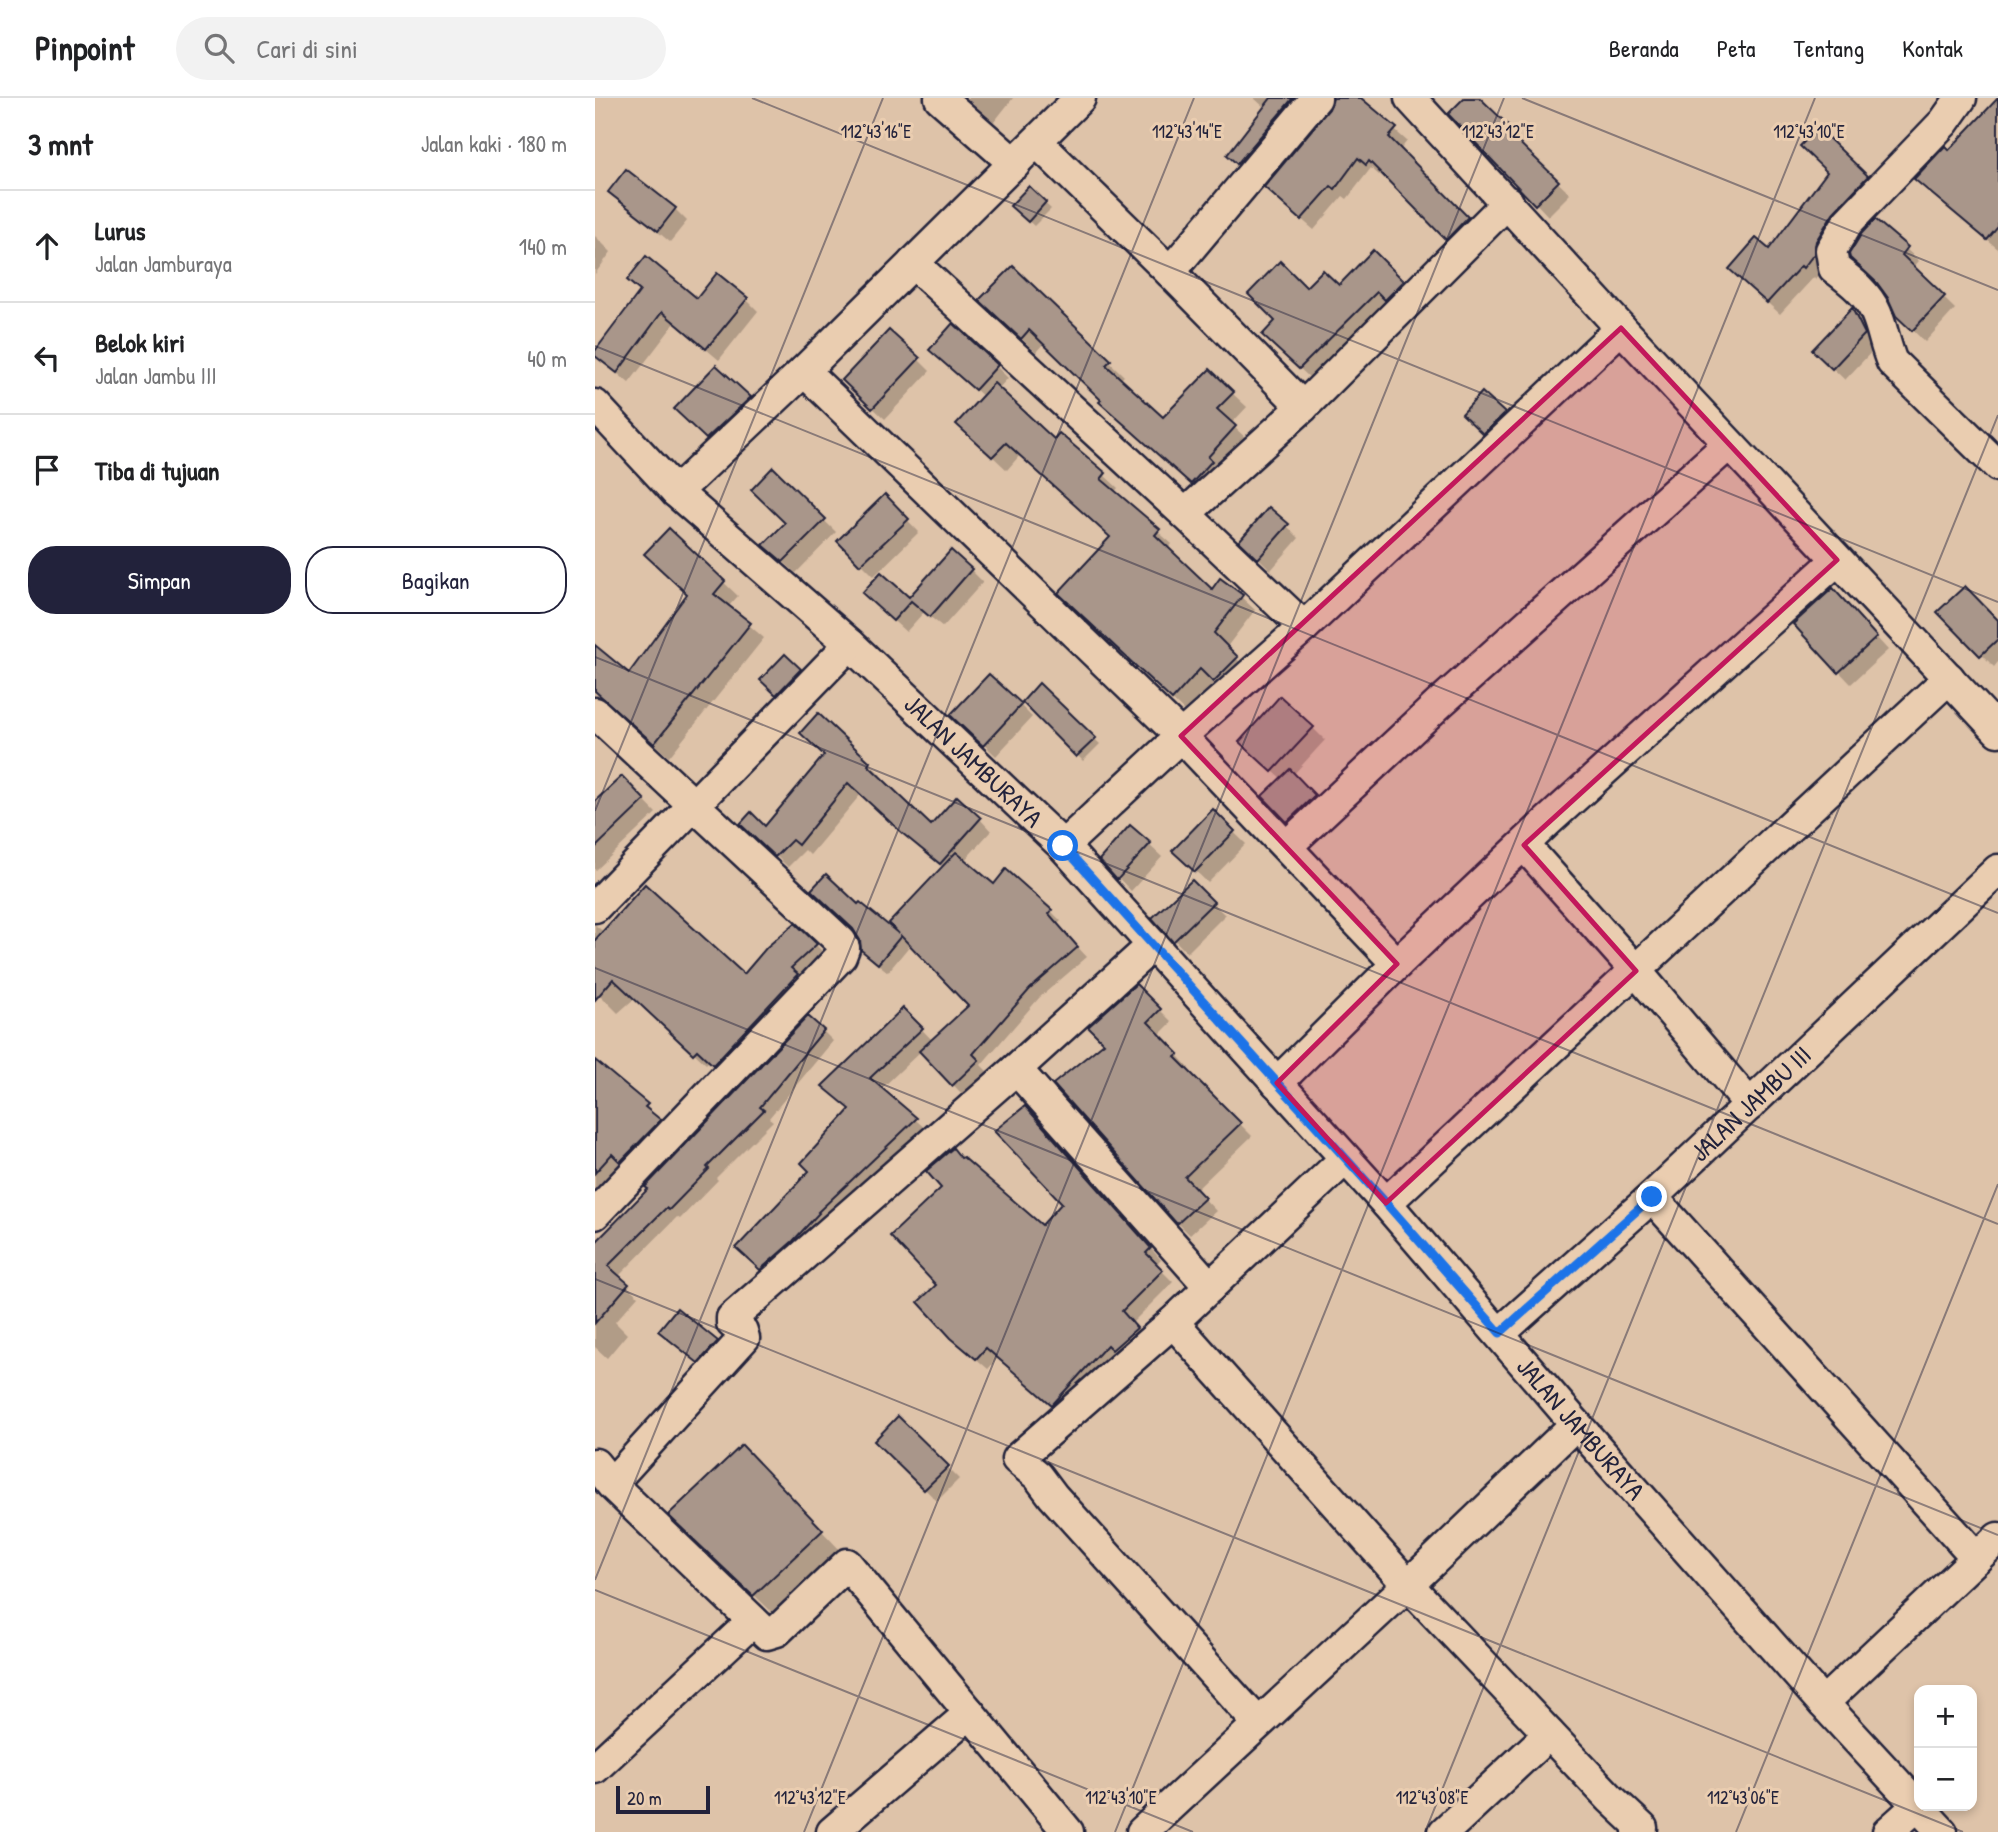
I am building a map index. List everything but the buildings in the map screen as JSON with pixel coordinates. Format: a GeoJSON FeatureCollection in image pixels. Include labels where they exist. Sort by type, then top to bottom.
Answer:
{"type":"FeatureCollection","features":[{"type":"Feature","properties":{"kind":"street"},"geometry":{"type":"LineString","coordinates":[[940,98],[1014,164]]}},
{"type":"Feature","properties":{"kind":"street"},"geometry":{"type":"LineString","coordinates":[[676,492],[804,371],[1080,98]]}},
{"type":"Feature","properties":{"kind":"street"},"geometry":{"type":"LineString","coordinates":[[1170,272],[1316,98]]}},
{"type":"Feature","properties":{"kind":"street"},"geometry":{"type":"LineString","coordinates":[[1410,98],[1998,731]]}},
{"type":"Feature","properties":{"kind":"street"},"geometry":{"type":"LineString","coordinates":[[1961,98],[1944,122],[1848,222],[1831,250],[1833,268],[1856,285],[1876,312],[1884,344],[1892,362],[1998,466]]}},
{"type":"Feature","properties":{"kind":"street"},"geometry":{"type":"LineString","coordinates":[[1037,142],[1303,407]]}},
{"type":"Feature","properties":{"kind":"street"},"geometry":{"type":"LineString","coordinates":[[1185,514],[1303,407],[1508,202]]}},
{"type":"Feature","properties":{"kind":"street"},"geometry":{"type":"LineString","coordinates":[[913,263],[1304,627]]}},
{"type":"Feature","properties":{"kind":"street"},"geometry":{"type":"LineString","coordinates":[[1063,846],[1304,627],[1621,328]]}},
{"type":"Feature","properties":{"kind":"street"},"geometry":{"type":"LineString","coordinates":[[804,371],[1181,736],[1397,964]]}},
{"type":"Feature","properties":{"kind":"street","name":"JALAN JAMBURAYA"},"geometry":{"type":"LineString","coordinates":[[595,405],[676,492],[850,644],[1063,846],[1386,1203],[1576,1424],[1914,1803]]}},
{"type":"Feature","properties":{"kind":"street"},"geometry":{"type":"LineString","coordinates":[[1287,846],[1440,702],[1730,444]]}},
{"type":"Feature","properties":{"kind":"street"},"geometry":{"type":"LineString","coordinates":[[1277,1083],[1397,964],[1524,845],[1837,560]]}},
{"type":"Feature","properties":{"kind":"street"},"geometry":{"type":"LineString","coordinates":[[595,907],[850,644]]}},
{"type":"Feature","properties":{"kind":"street"},"geometry":{"type":"LineString","coordinates":[[1386,1203],[1949,678]]}},
{"type":"Feature","properties":{"kind":"street"},"geometry":{"type":"LineString","coordinates":[[595,713],[841,942],[844,948],[841,956],[595,1214]]}},
{"type":"Feature","properties":{"kind":"street"},"geometry":{"type":"LineString","coordinates":[[1524,845],[1750,1105]]}},
{"type":"Feature","properties":{"kind":"street","name":"JALAN JAMBU III"},"geometry":{"type":"LineString","coordinates":[[1500,1333],[1652,1197],[1998,870]]}},
{"type":"Feature","properties":{"kind":"street"},"geometry":{"type":"LineString","coordinates":[[1068,1832],[848,1563],[776,1631],[767,1634],[603,1473],[744,1339],[742,1331],[732,1323],[732,1318],[1153,945]]}},
{"type":"Feature","properties":{"kind":"street"},"geometry":{"type":"LineString","coordinates":[[1016,1069],[1210,1287]]}},
{"type":"Feature","properties":{"kind":"street"},"geometry":{"type":"LineString","coordinates":[[1258,1723],[1053,1496],[1038,1476],[1017,1459],[1173,1322],[1346,1159]]}},
{"type":"Feature","properties":{"kind":"street"},"geometry":{"type":"LineString","coordinates":[[1652,1197],[1988,1548],[1823,1703]]}},
{"type":"Feature","properties":{"kind":"street"},"geometry":{"type":"LineString","coordinates":[[1173,1322],[1408,1585],[1642,1831]]}},
{"type":"Feature","properties":{"kind":"street"},"geometry":{"type":"LineString","coordinates":[[1142,1832],[1408,1585],[1576,1424]]}},
{"type":"Feature","properties":{"kind":"street"},"geometry":{"type":"LineString","coordinates":[[595,1767],[753,1620]]}},
{"type":"Feature","properties":{"kind":"street"},"geometry":{"type":"LineString","coordinates":[[832,1832],[970,1713]]}},
{"type":"Feature","properties":{"kind":"street"},"geometry":{"type":"LineString","coordinates":[[1444,1832],[1549,1734]]}},
{"type":"Feature","properties":{"kind":"street"},"geometry":{"type":"LineString","coordinates":[[1888,1832],[1914,1809]]}},
{"type":"Feature","properties":{"kind":"street","name":"JALAN JAMBURAYA"},"geometry":{"type":"LineString","coordinates":[[1922,1811],[1942,1832]]}},
{"type":"Feature","properties":{"kind":"highlighted area"},"geometry":{"type":"Polygon","coordinates":[[[1621,328],[1837,560],[1524,845],[1636,971],[1386,1203],[1277,1083],[1397,964],[1181,736],[1621,328]]]}},
{"type":"Feature","properties":{"kind":"route"},"geometry":{"type":"LineString","coordinates":[[1063,846],[1500,1333],[1652,1197]]}}]}
